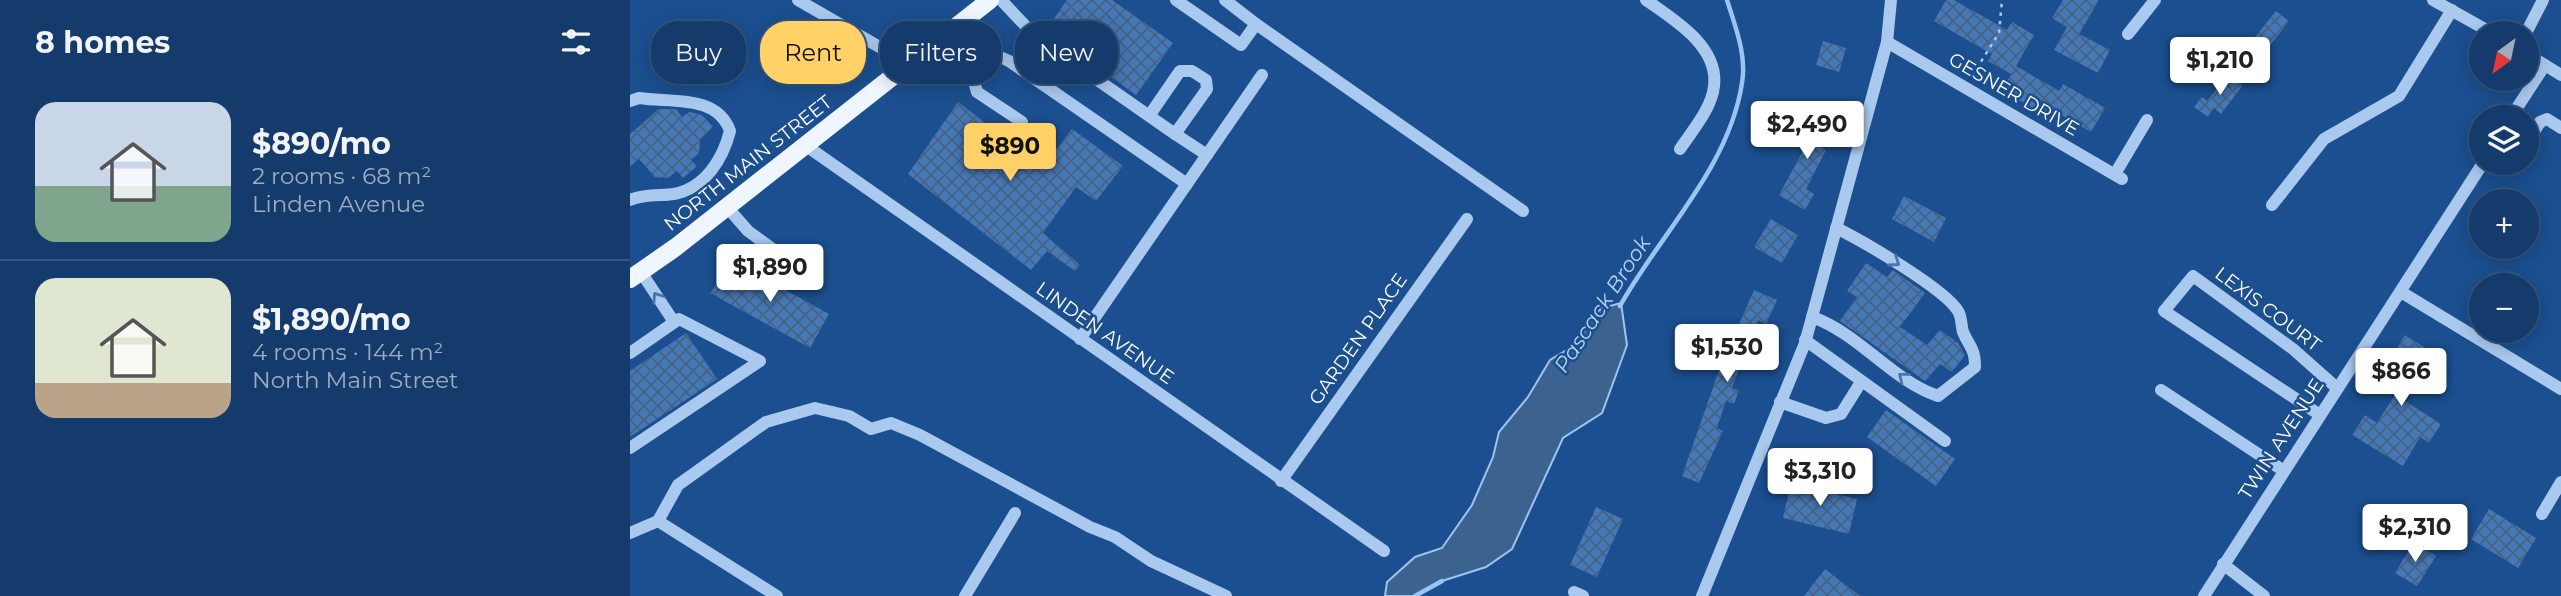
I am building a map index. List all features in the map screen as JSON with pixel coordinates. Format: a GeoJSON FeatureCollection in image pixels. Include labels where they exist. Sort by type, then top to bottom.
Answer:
{"type":"FeatureCollection","features":[{"type":"Feature","properties":{"kind":"main road","name":"NORTH MAIN STREET"},"geometry":{"type":"LineString","coordinates":[[963,21],[990,0]]}},
{"type":"Feature","properties":{"kind":"main road","name":"NORTH MAIN STREET"},"geometry":{"type":"LineString","coordinates":[[635,276],[883,84]]}},
{"type":"Feature","properties":{"kind":"street"},"geometry":{"type":"LineString","coordinates":[[798,0],[880,47]]}},
{"type":"Feature","properties":{"kind":"street"},"geometry":{"type":"LineString","coordinates":[[1001,0],[1037,37],[1207,155]]}},
{"type":"Feature","properties":{"kind":"street"},"geometry":{"type":"LineString","coordinates":[[1176,0],[1241,44],[1256,24]]}},
{"type":"Feature","properties":{"kind":"street"},"geometry":{"type":"LineString","coordinates":[[1225,0],[1523,211]]}},
{"type":"Feature","properties":{"kind":"street"},"geometry":{"type":"LineString","coordinates":[[1646,0],[1689,31],[1711,65],[1714,86],[1703,115],[1680,149]]}},
{"type":"Feature","properties":{"kind":"street"},"geometry":{"type":"LineString","coordinates":[[1702,596],[1805,340],[1887,42],[1891,0]]}},
{"type":"Feature","properties":{"kind":"street"},"geometry":{"type":"LineString","coordinates":[[2128,34],[2155,0]]}},
{"type":"Feature","properties":{"kind":"street"},"geometry":{"type":"LineString","coordinates":[[2433,0],[2471,21]]}},
{"type":"Feature","properties":{"kind":"street"},"geometry":{"type":"LineString","coordinates":[[2532,21],[2543,0]]}},
{"type":"Feature","properties":{"kind":"street"},"geometry":{"type":"LineString","coordinates":[[2272,205],[2324,139],[2399,96],[2452,10]]}},
{"type":"Feature","properties":{"kind":"street","name":"GESNER DRIVE"},"geometry":{"type":"LineString","coordinates":[[1887,42],[2118,177],[2147,120]]}},
{"type":"Feature","properties":{"kind":"street"},"geometry":{"type":"LineString","coordinates":[[1022,122],[977,92],[971,71],[984,55],[992,53],[1009,61],[1187,184]]}},
{"type":"Feature","properties":{"kind":"street"},"geometry":{"type":"LineString","coordinates":[[2539,62],[2561,75]]}},
{"type":"Feature","properties":{"kind":"street"},"geometry":{"type":"LineString","coordinates":[[2519,105],[2544,65]]}},
{"type":"Feature","properties":{"kind":"street"},"geometry":{"type":"LineString","coordinates":[[1149,116],[1181,71],[1192,71],[1206,80],[1207,89],[1175,134]]}},
{"type":"Feature","properties":{"kind":"street"},"geometry":{"type":"LineString","coordinates":[[1080,339],[1262,75]]}},
{"type":"Feature","properties":{"kind":"street"},"geometry":{"type":"LineString","coordinates":[[630,101],[639,97],[707,104],[726,119],[730,131],[714,169],[702,181],[686,191],[630,200]]}},
{"type":"Feature","properties":{"kind":"street"},"geometry":{"type":"LineString","coordinates":[[2539,124],[2547,120],[2561,128]]}},
{"type":"Feature","properties":{"kind":"street","name":"LINDEN AVENUE"},"geometry":{"type":"LineString","coordinates":[[805,145],[1384,551]]}},
{"type":"Feature","properties":{"kind":"street","name":"TWIN AVENUE"},"geometry":{"type":"LineString","coordinates":[[2204,596],[2475,175]]}},
{"type":"Feature","properties":{"kind":"street"},"geometry":{"type":"LineString","coordinates":[[727,207],[748,231],[815,280]]}},
{"type":"Feature","properties":{"kind":"street","name":"GARDEN PLACE"},"geometry":{"type":"LineString","coordinates":[[1282,481],[1467,219]]}},
{"type":"Feature","properties":{"kind":"street"},"geometry":{"type":"LineString","coordinates":[[1812,317],[1853,338],[1919,389],[1938,396],[1975,367],[1975,351],[1963,332],[1959,311],[1866,242],[1836,228]]}},
{"type":"Feature","properties":{"kind":"street"},"geometry":{"type":"LineString","coordinates":[[635,276],[674,322]]}},
{"type":"Feature","properties":{"kind":"street","name":"LEXIS COURT"},"geometry":{"type":"LineString","coordinates":[[2320,415],[2164,312],[2193,276],[2293,349],[2337,388]]}},
{"type":"Feature","properties":{"kind":"street"},"geometry":{"type":"LineString","coordinates":[[2401,292],[2561,389]]}},
{"type":"Feature","properties":{"kind":"street"},"geometry":{"type":"LineString","coordinates":[[630,353],[679,319],[760,361],[630,448]]}},
{"type":"Feature","properties":{"kind":"street"},"geometry":{"type":"LineString","coordinates":[[1805,340],[1945,441]]}},
{"type":"Feature","properties":{"kind":"street"},"geometry":{"type":"LineString","coordinates":[[1780,402],[1826,418],[1841,414],[1861,382]]}},
{"type":"Feature","properties":{"kind":"street"},"geometry":{"type":"LineString","coordinates":[[2161,390],[2284,471]]}},
{"type":"Feature","properties":{"kind":"street"},"geometry":{"type":"LineString","coordinates":[[630,533],[658,521],[678,485],[766,422],[815,408],[849,416],[871,429],[891,423],[920,435],[1090,527],[1115,537],[1151,561],[1226,596]]}},
{"type":"Feature","properties":{"kind":"street"},"geometry":{"type":"LineString","coordinates":[[2542,514],[2561,482]]}},
{"type":"Feature","properties":{"kind":"street"},"geometry":{"type":"LineString","coordinates":[[965,596],[1014,513]]}},
{"type":"Feature","properties":{"kind":"street"},"geometry":{"type":"LineString","coordinates":[[658,521],[777,596]]}},
{"type":"Feature","properties":{"kind":"street"},"geometry":{"type":"LineString","coordinates":[[2224,564],[2264,596]]}},
{"type":"Feature","properties":{"kind":"path"},"geometry":{"type":"LineString","coordinates":[[1964,87],[1999,33],[2002,0]]}},
{"type":"Feature","properties":{"kind":"water"},"geometry":{"type":"Polygon","coordinates":[[[1621,303],[1627,345],[1602,413],[1563,438],[1512,549],[1486,567],[1442,581],[1415,596],[1385,596],[1387,582],[1415,557],[1442,548],[1472,505],[1493,457],[1499,432],[1528,397],[1550,360],[1580,342],[1587,321],[1602,308],[1621,303]]]}},
{"type":"Feature","properties":{"kind":"building"},"geometry":{"type":"Polygon","coordinates":[[[1067,0],[1112,0],[1173,43],[1136,95],[1118,82],[1118,21],[1052,21],[1067,0]]]}},
{"type":"Feature","properties":{"kind":"building"},"geometry":{"type":"Polygon","coordinates":[[[1946,0],[1954,0],[2007,30],[2012,22],[2034,35],[2016,66],[2059,91],[2063,84],[2105,108],[2091,132],[2049,108],[2045,115],[2002,90],[2011,74],[1988,61],[1992,54],[1934,21],[1946,0]]]}},
{"type":"Feature","properties":{"kind":"building"},"geometry":{"type":"Polygon","coordinates":[[[2063,0],[2099,0],[2079,34],[2110,50],[2098,73],[2054,50],[2067,27],[2052,18],[2063,0]]]}},
{"type":"Feature","properties":{"kind":"building"},"geometry":{"type":"Polygon","coordinates":[[[2276,11],[2289,21],[2264,53],[2251,42],[2276,11]]]}},
{"type":"Feature","properties":{"kind":"building"},"geometry":{"type":"Polygon","coordinates":[[[1823,41],[1846,48],[1839,72],[1816,65],[1823,41]]]}},
{"type":"Feature","properties":{"kind":"building"},"geometry":{"type":"Polygon","coordinates":[[[2229,74],[2243,85],[2221,114],[2214,108],[2208,117],[2194,107],[2202,97],[2207,101],[2229,74]]]}},
{"type":"Feature","properties":{"kind":"building"},"geometry":{"type":"Polygon","coordinates":[[[958,102],[1043,167],[1072,129],[1123,166],[1096,201],[1076,187],[1043,233],[1080,265],[1075,271],[1047,251],[1031,270],[908,174],[958,102]]]}},
{"type":"Feature","properties":{"kind":"building"},"geometry":{"type":"Polygon","coordinates":[[[1807,108],[1833,124],[1820,147],[1826,150],[1806,189],[1814,194],[1805,210],[1779,195],[1814,130],[1799,121],[1807,108]]]}},
{"type":"Feature","properties":{"kind":"building"},"geometry":{"type":"Polygon","coordinates":[[[659,109],[676,109],[682,117],[689,112],[702,115],[713,127],[700,140],[699,153],[691,160],[697,166],[683,178],[677,171],[668,178],[655,177],[639,159],[630,167],[630,134],[659,109]]]}},
{"type":"Feature","properties":{"kind":"building"},"geometry":{"type":"Polygon","coordinates":[[[1904,196],[1946,218],[1934,242],[1892,219],[1904,196]]]}},
{"type":"Feature","properties":{"kind":"building"},"geometry":{"type":"Polygon","coordinates":[[[1771,219],[1798,235],[1782,263],[1754,247],[1771,219]]]}},
{"type":"Feature","properties":{"kind":"building"},"geometry":{"type":"Polygon","coordinates":[[[733,261],[829,314],[810,348],[710,293],[733,261]]]}},
{"type":"Feature","properties":{"kind":"building"},"geometry":{"type":"Polygon","coordinates":[[[1866,263],[1887,277],[1893,270],[1925,293],[1900,327],[1927,345],[1940,330],[1958,343],[1965,355],[1952,372],[1940,364],[1925,381],[1840,321],[1857,297],[1847,291],[1866,263]]]}},
{"type":"Feature","properties":{"kind":"building"},"geometry":{"type":"Polygon","coordinates":[[[1754,290],[1777,300],[1766,324],[1758,320],[1749,345],[1758,348],[1753,364],[1742,361],[1732,388],[1739,390],[1734,404],[1726,401],[1717,428],[1723,431],[1699,483],[1682,476],[1733,330],[1736,331],[1754,290]]]}},
{"type":"Feature","properties":{"kind":"building"},"geometry":{"type":"Polygon","coordinates":[[[686,333],[717,379],[630,437],[630,371],[686,333]]]}},
{"type":"Feature","properties":{"kind":"building"},"geometry":{"type":"Polygon","coordinates":[[[2405,335],[2435,354],[2405,401],[2441,424],[2429,443],[2420,437],[2403,466],[2352,435],[2365,415],[2377,423],[2405,379],[2385,367],[2405,335]]]}},
{"type":"Feature","properties":{"kind":"building"},"geometry":{"type":"Polygon","coordinates":[[[1886,410],[1955,459],[1936,486],[1867,437],[1886,410]]]}},
{"type":"Feature","properties":{"kind":"building"},"geometry":{"type":"Polygon","coordinates":[[[1791,483],[1857,499],[1849,534],[1783,518],[1791,483]]]}},
{"type":"Feature","properties":{"kind":"building"},"geometry":{"type":"Polygon","coordinates":[[[1596,507],[1623,519],[1597,577],[1570,565],[1596,507]]]}},
{"type":"Feature","properties":{"kind":"building"},"geometry":{"type":"Polygon","coordinates":[[[2489,509],[2536,538],[2518,568],[2471,539],[2489,509]]]}},
{"type":"Feature","properties":{"kind":"building"},"geometry":{"type":"Polygon","coordinates":[[[2414,542],[2436,556],[2417,586],[2395,573],[2414,542]]]}},
{"type":"Feature","properties":{"kind":"building"},"geometry":{"type":"Polygon","coordinates":[[[1825,569],[1860,596],[1804,596],[1825,569]]]}},
{"type":"Feature","properties":{"kind":"waterway","name":"Pascack Brook"},"geometry":{"type":"LineString","coordinates":[[1620,306],[1708,172],[1735,114],[1742,83],[1743,62],[1727,0]]}},
{"type":"Feature","properties":{"kind":"waterway","name":"Pascack Brook"},"geometry":{"type":"LineString","coordinates":[[1415,596],[1442,581]]}}]}
